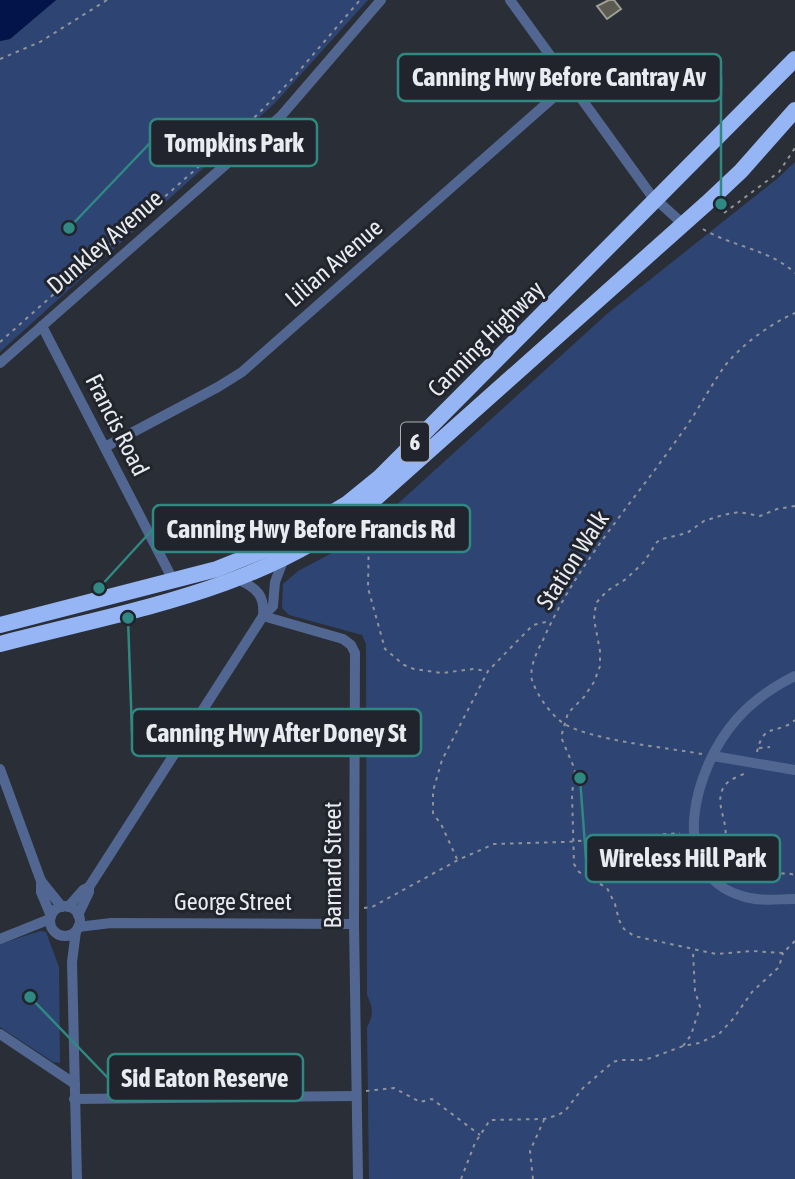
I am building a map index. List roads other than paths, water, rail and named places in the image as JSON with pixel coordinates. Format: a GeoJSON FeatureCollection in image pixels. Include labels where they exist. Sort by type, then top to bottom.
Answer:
{"type":"FeatureCollection","features":[{"type":"Feature","properties":{"kind":"highway","name":"Canning Highway"},"geometry":{"type":"LineString","coordinates":[[0,625],[217,569],[275,547],[314,526],[348,503],[380,477],[795,59]]}},
{"type":"Feature","properties":{"kind":"highway","name":"Canning Highway"},"geometry":{"type":"LineString","coordinates":[[0,644],[239,580],[283,561],[328,534],[367,506],[615,286],[741,171],[795,110]]}},
{"type":"Feature","properties":{"kind":"street","name":"Dunkley Avenue"},"geometry":{"type":"LineString","coordinates":[[0,363],[281,116],[381,0]]}},
{"type":"Feature","properties":{"kind":"street"},"geometry":{"type":"LineString","coordinates":[[510,0],[656,200],[683,224]]}},
{"type":"Feature","properties":{"kind":"street","name":"Lilian Avenue"},"geometry":{"type":"LineString","coordinates":[[105,447],[242,372],[571,82]]}},
{"type":"Feature","properties":{"kind":"street","name":"Francis Road"},"geometry":{"type":"LineString","coordinates":[[42,326],[173,580]]}},
{"type":"Feature","properties":{"kind":"street"},"geometry":{"type":"LineString","coordinates":[[77,1179],[72,962],[78,923],[89,887],[263,616],[273,606],[275,582],[283,561]]}},
{"type":"Feature","properties":{"kind":"street"},"geometry":{"type":"LineString","coordinates":[[239,580],[256,588],[262,596],[263,616]]}},
{"type":"Feature","properties":{"kind":"street","name":"Barnard Street"},"geometry":{"type":"LineString","coordinates":[[263,616],[343,639],[354,650],[358,1179]]}},
{"type":"Feature","properties":{"kind":"street"},"geometry":{"type":"LineString","coordinates":[[795,676],[771,689],[734,722],[713,756],[693,818],[694,844],[709,876],[740,896],[757,900],[795,899]]}},
{"type":"Feature","properties":{"kind":"street"},"geometry":{"type":"LineString","coordinates":[[713,756],[795,770]]}},
{"type":"Feature","properties":{"kind":"street"},"geometry":{"type":"LineString","coordinates":[[0,769],[41,881],[41,892],[51,921],[72,962]]}},
{"type":"Feature","properties":{"kind":"street"},"geometry":{"type":"LineString","coordinates":[[41,881],[78,923]]}},
{"type":"Feature","properties":{"kind":"street"},"geometry":{"type":"LineString","coordinates":[[0,939],[51,921],[55,911],[65,907],[89,887]]}},
{"type":"Feature","properties":{"kind":"street","name":"George Street"},"geometry":{"type":"LineString","coordinates":[[61,937],[78,923],[354,924]]}},
{"type":"Feature","properties":{"kind":"street"},"geometry":{"type":"LineString","coordinates":[[0,1034],[75,1084]]}},
{"type":"Feature","properties":{"kind":"street"},"geometry":{"type":"LineString","coordinates":[[74,1099],[356,1096]]}},
{"type":"Feature","properties":{"kind":"place","name":"Canning Hwy Before Cantray Av"},"geometry":{"type":"Point","coordinates":[721,204]}},
{"type":"Feature","properties":{"kind":"place","name":"Tompkins Park"},"geometry":{"type":"Point","coordinates":[69,228]}},
{"type":"Feature","properties":{"kind":"place","name":"Canning Hwy Before Francis Rd"},"geometry":{"type":"Point","coordinates":[99,588]}},
{"type":"Feature","properties":{"kind":"place","name":"Canning Hwy After Doney St"},"geometry":{"type":"Point","coordinates":[128,618]}},
{"type":"Feature","properties":{"kind":"place","name":"Wireless Hill Park"},"geometry":{"type":"Point","coordinates":[580,778]}},
{"type":"Feature","properties":{"kind":"place","name":"Sid Eaton Reserve"},"geometry":{"type":"Point","coordinates":[30,997]}}]}
